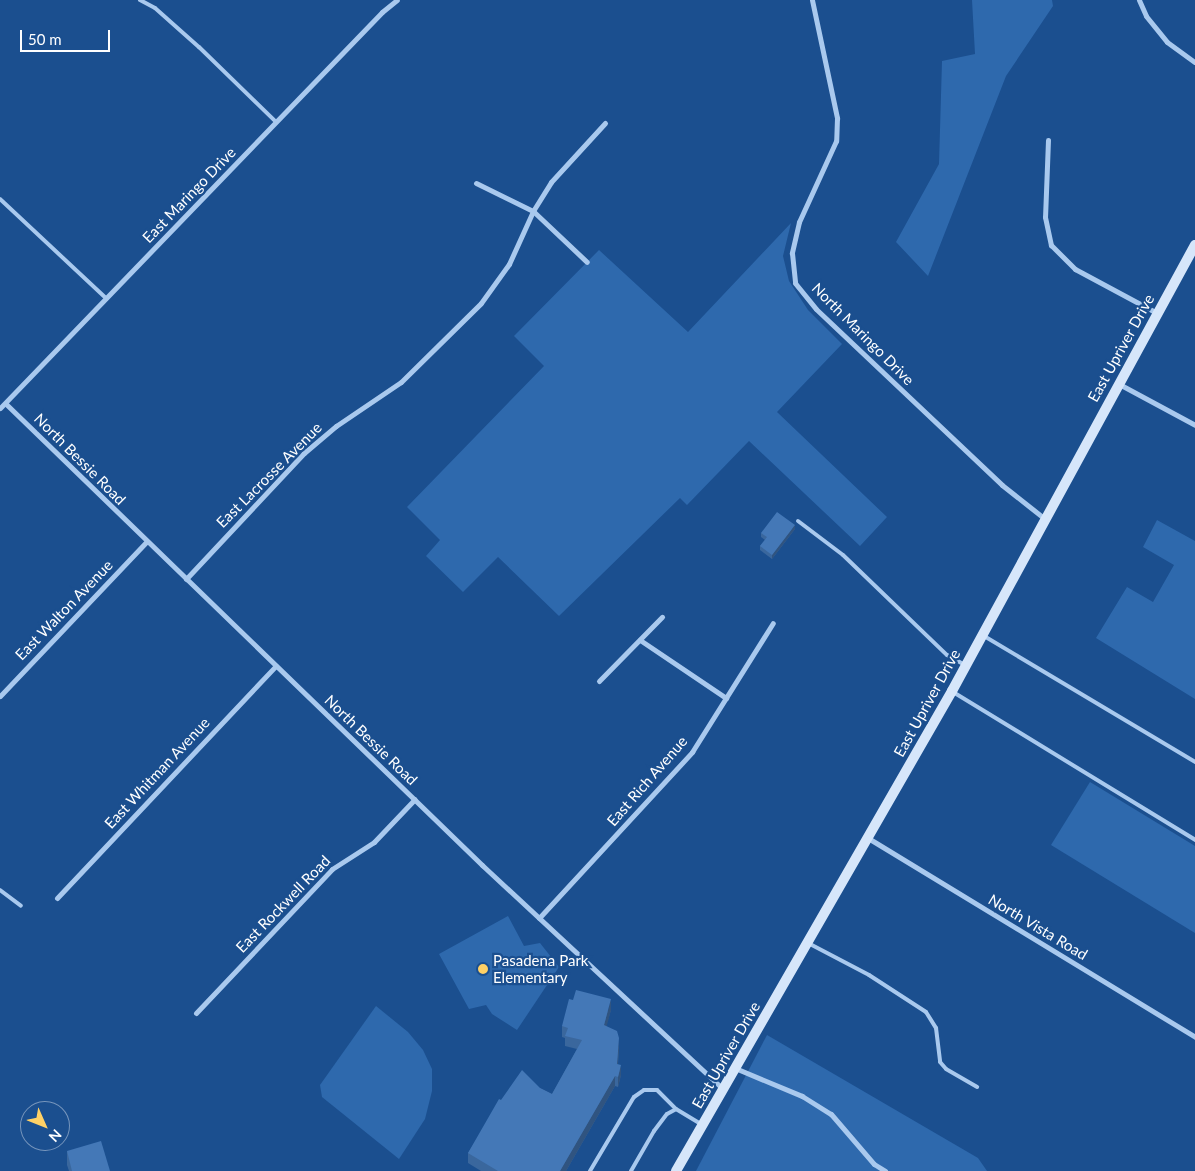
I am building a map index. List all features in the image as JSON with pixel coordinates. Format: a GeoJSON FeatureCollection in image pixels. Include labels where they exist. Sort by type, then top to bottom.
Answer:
{"type":"FeatureCollection","features":[{"type":"Feature","properties":{"kind":"main road","name":"East Upriver Drive"},"geometry":{"type":"LineString","coordinates":[[676,1171],[952,691],[1195,245]]}},
{"type":"Feature","properties":{"kind":"street","name":"East Maringo Drive"},"geometry":{"type":"LineString","coordinates":[[2,407],[382,12],[397,0]]}},
{"type":"Feature","properties":{"kind":"street","name":"North Maringo Drive"},"geometry":{"type":"LineString","coordinates":[[812,0],[838,118],[836,141],[799,222],[792,253],[795,283],[816,309],[1002,485],[1045,519]]}},
{"type":"Feature","properties":{"kind":"street"},"geometry":{"type":"LineString","coordinates":[[1139,0],[1146,16],[1167,42],[1195,62]]}},
{"type":"Feature","properties":{"kind":"street","name":"East Lacrosse Avenue"},"geometry":{"type":"LineString","coordinates":[[186,579],[304,453],[336,426],[401,382],[481,303],[509,264],[533,211],[556,176],[605,123]]}},
{"type":"Feature","properties":{"kind":"street"},"geometry":{"type":"LineString","coordinates":[[1048,140],[1045,217],[1050,245],[1075,269],[1157,313]]}},
{"type":"Feature","properties":{"kind":"street"},"geometry":{"type":"LineString","coordinates":[[476,183],[533,211],[587,262]]}},
{"type":"Feature","properties":{"kind":"street"},"geometry":{"type":"LineString","coordinates":[[1118,384],[1195,425]]}},
{"type":"Feature","properties":{"kind":"street","name":"North Bessie Road"},"geometry":{"type":"LineString","coordinates":[[2,407],[186,579],[539,918],[723,1089]]}},
{"type":"Feature","properties":{"kind":"street","name":"East Walton Avenue"},"geometry":{"type":"LineString","coordinates":[[0,696],[146,542]]}},
{"type":"Feature","properties":{"kind":"street"},"geometry":{"type":"LineString","coordinates":[[599,681],[662,617]]}},
{"type":"Feature","properties":{"kind":"street","name":"East Rich Avenue"},"geometry":{"type":"LineString","coordinates":[[539,918],[680,767],[773,623]]}},
{"type":"Feature","properties":{"kind":"street"},"geometry":{"type":"LineString","coordinates":[[640,640],[726,698]]}},
{"type":"Feature","properties":{"kind":"street","name":"East Whitman Avenue"},"geometry":{"type":"LineString","coordinates":[[57,898],[276,666]]}},
{"type":"Feature","properties":{"kind":"street","name":"East Rockwell Road"},"geometry":{"type":"LineString","coordinates":[[196,1013],[332,869],[374,842],[415,799]]}},
{"type":"Feature","properties":{"kind":"street","name":"North Vista Road"},"geometry":{"type":"LineString","coordinates":[[868,838],[1195,1037]]}},
{"type":"Feature","properties":{"kind":"street"},"geometry":{"type":"LineString","coordinates":[[735,1068],[802,1096],[830,1114],[874,1164],[885,1171]]}},
{"type":"Feature","properties":{"kind":"lane"},"geometry":{"type":"LineString","coordinates":[[140,0],[155,8],[199,47],[276,122]]}},
{"type":"Feature","properties":{"kind":"lane"},"geometry":{"type":"LineString","coordinates":[[0,199],[107,299]]}},
{"type":"Feature","properties":{"kind":"lane"},"geometry":{"type":"LineString","coordinates":[[798,520],[844,555],[947,655],[966,665]]}},
{"type":"Feature","properties":{"kind":"lane"},"geometry":{"type":"LineString","coordinates":[[982,635],[1195,762]]}},
{"type":"Feature","properties":{"kind":"lane"},"geometry":{"type":"LineString","coordinates":[[952,691],[1195,840]]}},
{"type":"Feature","properties":{"kind":"lane"},"geometry":{"type":"LineString","coordinates":[[0,890],[21,906]]}},
{"type":"Feature","properties":{"kind":"lane"},"geometry":{"type":"LineString","coordinates":[[808,943],[869,975],[926,1012],[936,1028],[940,1062],[946,1069],[977,1088]]}},
{"type":"Feature","properties":{"kind":"lane"},"geometry":{"type":"LineString","coordinates":[[590,1171],[634,1097],[644,1090],[657,1090],[676,1109],[702,1126]]}},
{"type":"Feature","properties":{"kind":"lane"},"geometry":{"type":"LineString","coordinates":[[631,1171],[654,1131],[667,1114],[676,1109]]}},
{"type":"Feature","properties":{"kind":"shaded area"},"geometry":{"type":"Polygon","coordinates":[[[972,0],[1052,0],[1053,6],[1006,76],[928,276],[896,242],[939,164],[942,61],[975,54],[972,0]]]}},
{"type":"Feature","properties":{"kind":"shaded area"},"geometry":{"type":"Polygon","coordinates":[[[791,223],[783,256],[789,281],[808,310],[842,344],[777,412],[887,517],[860,546],[749,441],[687,505],[680,498],[559,616],[498,557],[463,592],[426,556],[440,540],[407,507],[544,366],[514,336],[599,250],[688,332],[791,223]]]}},
{"type":"Feature","properties":{"kind":"shaded area"},"geometry":{"type":"Polygon","coordinates":[[[1157,520],[1195,541],[1195,699],[1096,638],[1127,587],[1153,602],[1174,565],[1143,547],[1157,520]]]}},
{"type":"Feature","properties":{"kind":"shaded area"},"geometry":{"type":"Polygon","coordinates":[[[1090,782],[1195,846],[1195,933],[1051,845],[1090,782]]]}},
{"type":"Feature","properties":{"kind":"shaded area"},"geometry":{"type":"Polygon","coordinates":[[[508,916],[524,946],[540,943],[559,967],[517,1030],[492,1014],[486,1005],[469,1009],[439,954],[508,916]]]}},
{"type":"Feature","properties":{"kind":"shaded area"},"geometry":{"type":"Polygon","coordinates":[[[376,1006],[408,1032],[423,1050],[432,1069],[432,1091],[425,1119],[399,1159],[322,1097],[320,1085],[376,1006]]]}},
{"type":"Feature","properties":{"kind":"shaded area"},"geometry":{"type":"Polygon","coordinates":[[[767,1035],[978,1158],[987,1171],[696,1171],[767,1035]]]}},
{"type":"Feature","properties":{"kind":"building"},"geometry":{"type":"Polygon","coordinates":[[[777,512],[795,525],[772,555],[760,546],[767,537],[761,533],[777,512]]]}},
{"type":"Feature","properties":{"kind":"building"},"geometry":{"type":"Polygon","coordinates":[[[576,990],[611,999],[604,1025],[617,1031],[619,1038],[617,1064],[621,1065],[618,1077],[615,1076],[560,1171],[498,1171],[468,1153],[499,1099],[501,1100],[522,1070],[540,1088],[552,1094],[582,1040],[565,1036],[568,1028],[562,1026],[569,999],[573,1000],[576,990]]]}},
{"type":"Feature","properties":{"kind":"building"},"geometry":{"type":"Polygon","coordinates":[[[101,1141],[110,1171],[72,1171],[67,1151],[101,1141]]]}},
{"type":"Feature","properties":{"kind":"place","name":"Pasadena Park Elementary"},"geometry":{"type":"Point","coordinates":[483,969]}}]}
